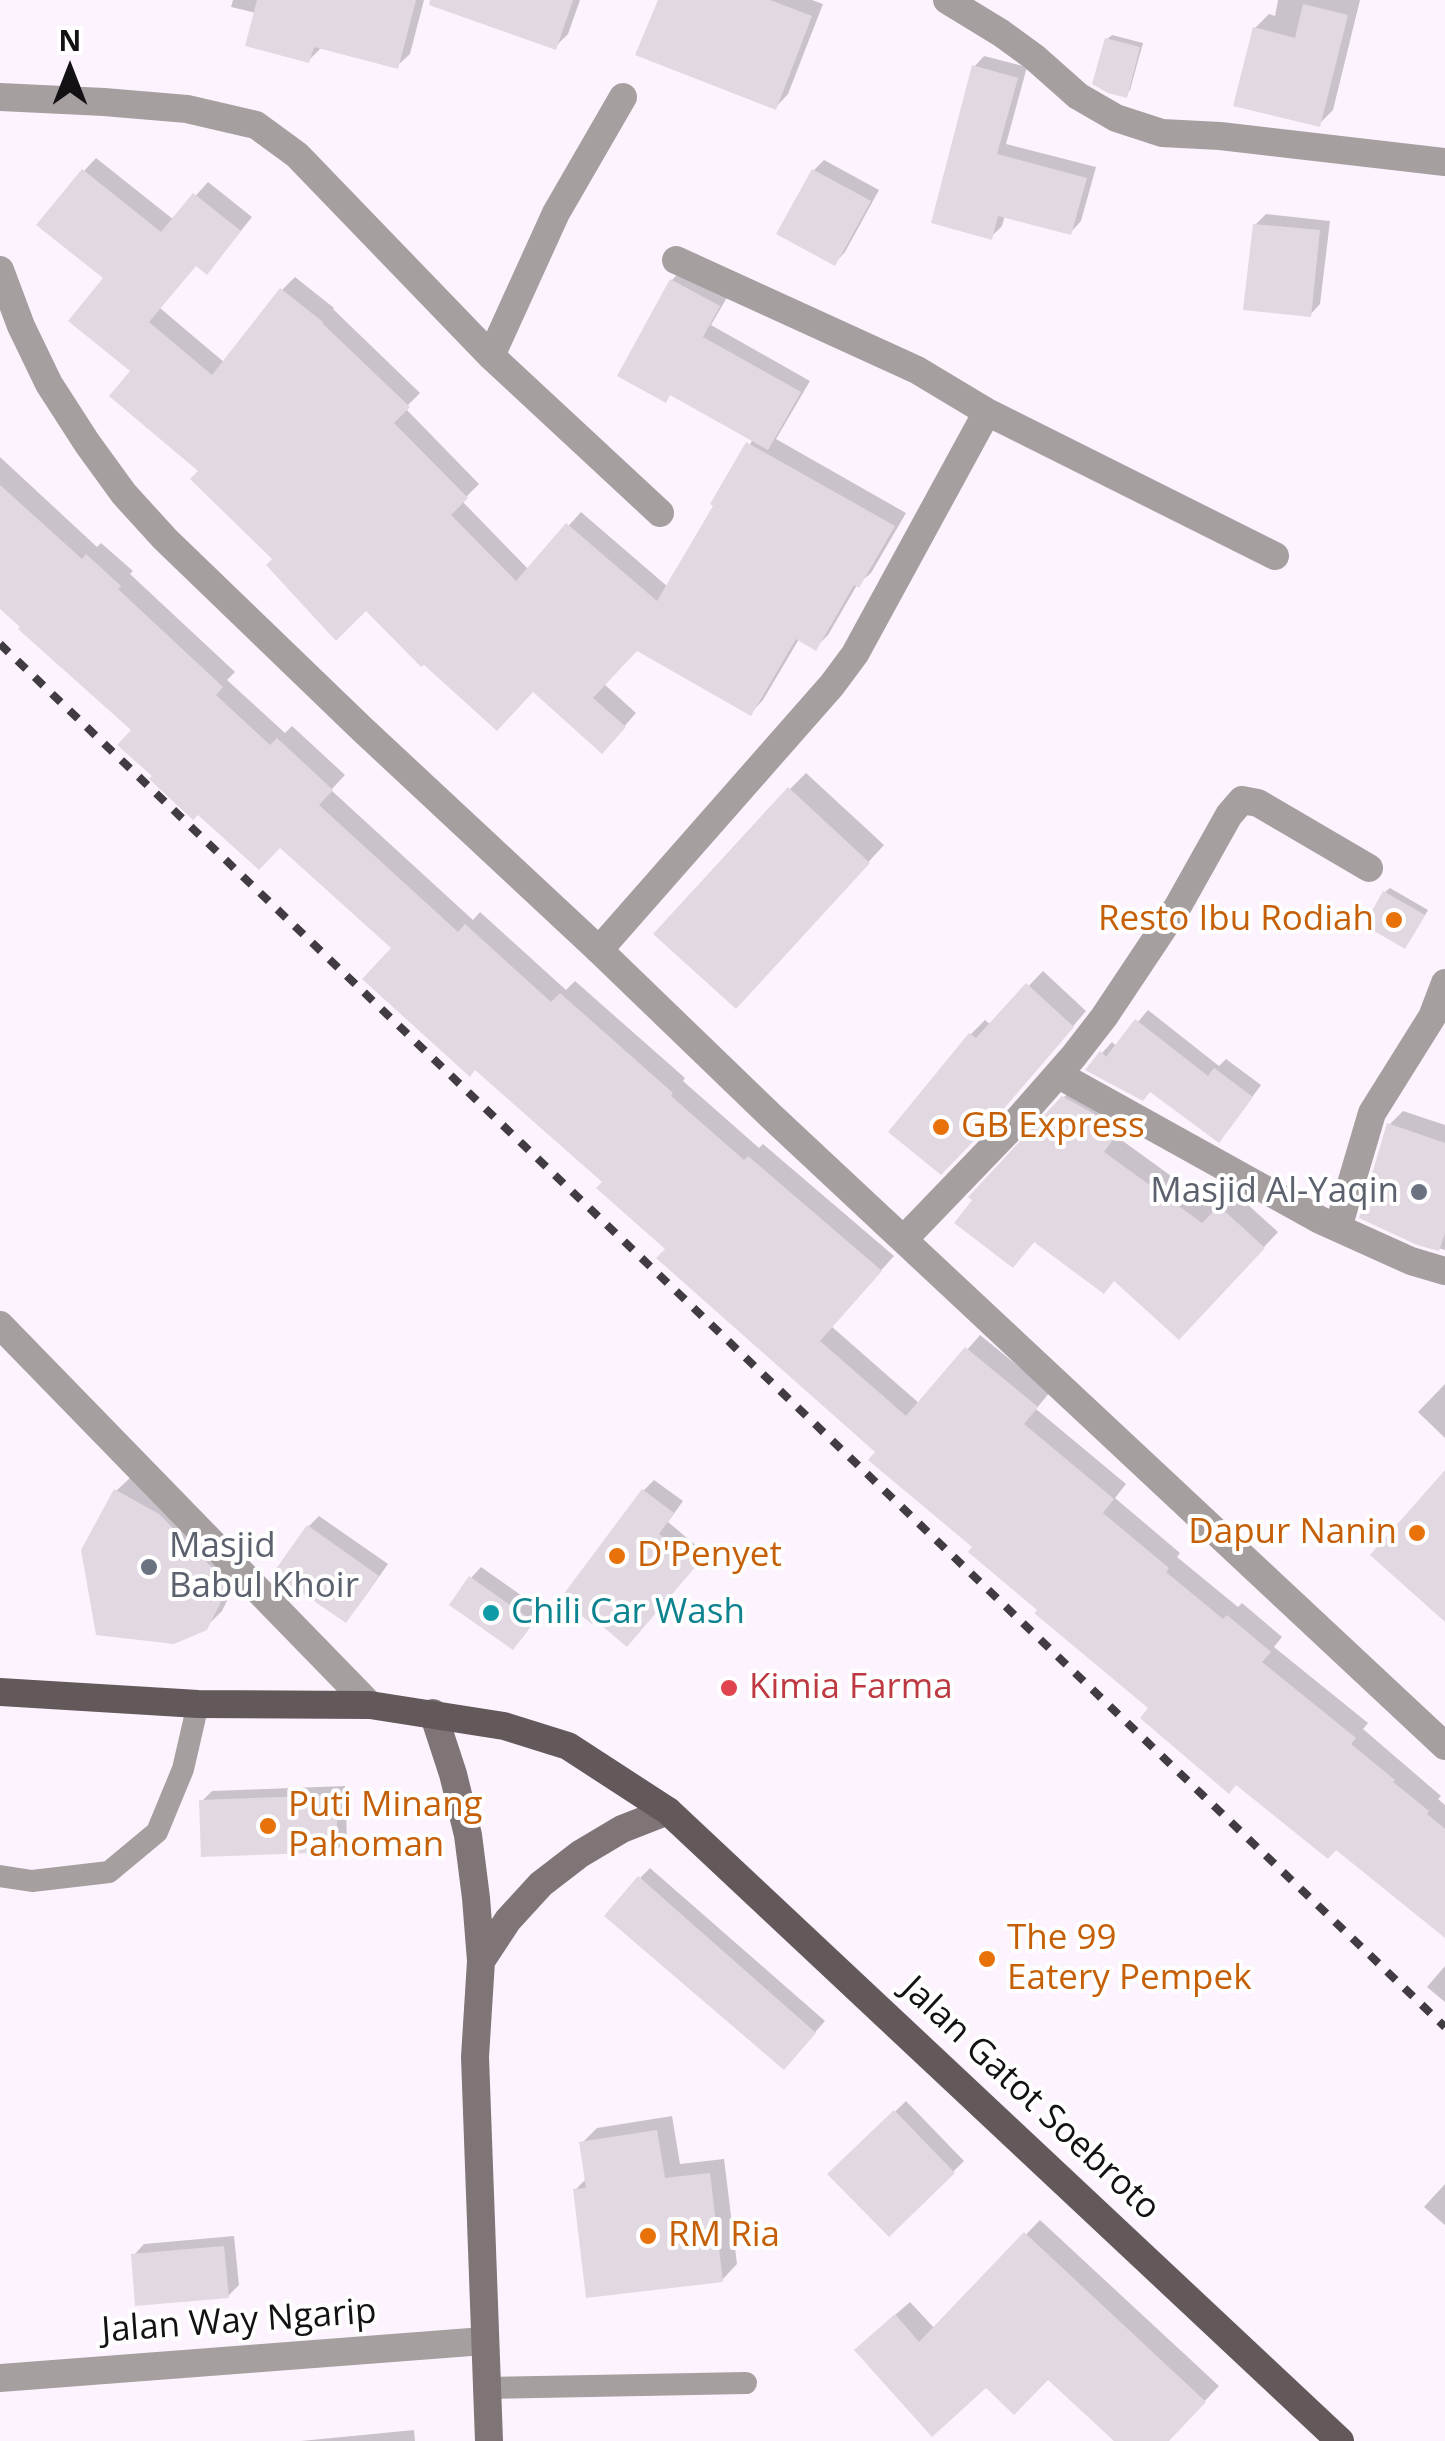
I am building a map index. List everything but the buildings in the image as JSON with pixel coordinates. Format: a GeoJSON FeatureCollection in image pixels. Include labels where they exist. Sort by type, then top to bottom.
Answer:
{"type":"FeatureCollection","features":[{"type":"Feature","properties":{"kind":"main road","name":"Jalan Gatot Soebroto"},"geometry":{"type":"LineString","coordinates":[[0,1692],[198,1704],[370,1705],[504,1726],[568,1746],[668,1811],[1340,2441]]}},
{"type":"Feature","properties":{"kind":"main road"},"geometry":{"type":"LineString","coordinates":[[434,1714],[468,1835],[476,1898],[480,1961],[475,2057],[489,2441]]}},
{"type":"Feature","properties":{"kind":"main road"},"geometry":{"type":"LineString","coordinates":[[480,1961],[508,1920],[554,1874],[622,1829],[668,1811]]}},
{"type":"Feature","properties":{"kind":"street"},"geometry":{"type":"LineString","coordinates":[[947,0],[1034,57],[1078,96],[1116,118],[1162,134],[1220,136],[1445,162]]}},
{"type":"Feature","properties":{"kind":"street"},"geometry":{"type":"LineString","coordinates":[[0,97],[187,109],[256,125],[297,155],[491,356],[660,512]]}},
{"type":"Feature","properties":{"kind":"street"},"geometry":{"type":"LineString","coordinates":[[491,356],[556,213],[623,97]]}},
{"type":"Feature","properties":{"kind":"street"},"geometry":{"type":"LineString","coordinates":[[676,260],[917,370],[987,412],[1275,556]]}},
{"type":"Feature","properties":{"kind":"street"},"geometry":{"type":"LineString","coordinates":[[0,270],[49,384],[124,494],[165,539],[770,1116],[1445,1746]]}},
{"type":"Feature","properties":{"kind":"street"},"geometry":{"type":"LineString","coordinates":[[600,950],[832,686],[855,654],[987,412]]}},
{"type":"Feature","properties":{"kind":"street"},"geometry":{"type":"LineString","coordinates":[[904,1239],[1059,1075],[1104,1017],[1168,922],[1229,815],[1242,800],[1258,802],[1369,868]]}},
{"type":"Feature","properties":{"kind":"street"},"geometry":{"type":"LineString","coordinates":[[1338,1228],[1372,1113],[1432,1018],[1445,983]]}},
{"type":"Feature","properties":{"kind":"street"},"geometry":{"type":"LineString","coordinates":[[1059,1075],[1338,1228],[1411,1261],[1445,1271]]}},
{"type":"Feature","properties":{"kind":"street"},"geometry":{"type":"LineString","coordinates":[[0,1325],[370,1705]]}},
{"type":"Feature","properties":{"kind":"street","name":"Jalan Way Ngarip"},"geometry":{"type":"LineString","coordinates":[[0,2378],[484,2341]]}},
{"type":"Feature","properties":{"kind":"lane"},"geometry":{"type":"LineString","coordinates":[[0,1876],[32,1881],[109,1872],[157,1832],[183,1769],[198,1704]]}},
{"type":"Feature","properties":{"kind":"lane"},"geometry":{"type":"LineString","coordinates":[[486,2388],[746,2382]]}},
{"type":"Feature","properties":{"kind":"railway"},"geometry":{"type":"LineString","coordinates":[[0,644],[1445,2027]]}},
{"type":"Feature","properties":{"kind":"place","name":"Resto Ibu Rodiah"},"geometry":{"type":"Point","coordinates":[1394,920]}},
{"type":"Feature","properties":{"kind":"place","name":"GB Express"},"geometry":{"type":"Point","coordinates":[941,1127]}},
{"type":"Feature","properties":{"kind":"place","name":"Masjid Al-Yaqin"},"geometry":{"type":"Point","coordinates":[1419,1192]}},
{"type":"Feature","properties":{"kind":"place","name":"Dapur Nanin"},"geometry":{"type":"Point","coordinates":[1417,1533]}},
{"type":"Feature","properties":{"kind":"place","name":"D'Penyet"},"geometry":{"type":"Point","coordinates":[617,1556]}},
{"type":"Feature","properties":{"kind":"place","name":"Masjid Babul Khoir"},"geometry":{"type":"Point","coordinates":[149,1567]}},
{"type":"Feature","properties":{"kind":"place","name":"Chili Car Wash"},"geometry":{"type":"Point","coordinates":[491,1613]}},
{"type":"Feature","properties":{"kind":"place","name":"Kimia Farma"},"geometry":{"type":"Point","coordinates":[729,1688]}},
{"type":"Feature","properties":{"kind":"place","name":"Puti Minang Pahoman"},"geometry":{"type":"Point","coordinates":[268,1826]}},
{"type":"Feature","properties":{"kind":"place","name":"The 99 Eatery Pempek"},"geometry":{"type":"Point","coordinates":[987,1959]}},
{"type":"Feature","properties":{"kind":"place","name":"RM Ria"},"geometry":{"type":"Point","coordinates":[648,2236]}}]}
